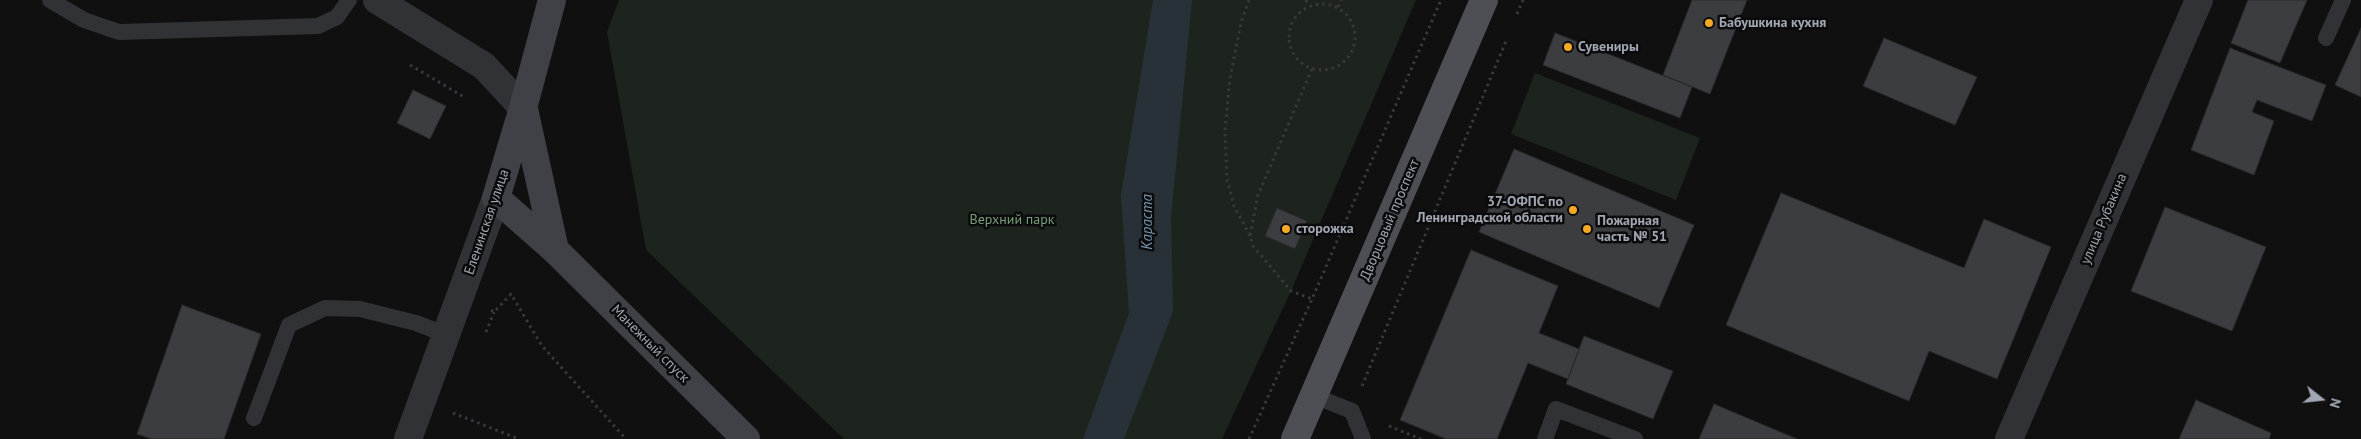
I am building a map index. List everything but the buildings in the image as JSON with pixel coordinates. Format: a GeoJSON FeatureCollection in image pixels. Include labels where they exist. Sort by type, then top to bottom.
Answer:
{"type":"FeatureCollection","features":[{"type":"Feature","properties":{"kind":"main road","name":"Еленинская улица"},"geometry":{"type":"LineString","coordinates":[[496,198],[552,0]]}},
{"type":"Feature","properties":{"kind":"main road","name":"Дворцовый проспект"},"geometry":{"type":"LineString","coordinates":[[1295,439],[1484,0]]}},
{"type":"Feature","properties":{"kind":"main road"},"geometry":{"type":"LineString","coordinates":[[523,108],[555,250]]}},
{"type":"Feature","properties":{"kind":"main road","name":"Манежный спуск"},"geometry":{"type":"LineString","coordinates":[[496,198],[555,250],[746,439]]}},
{"type":"Feature","properties":{"kind":"street"},"geometry":{"type":"LineString","coordinates":[[377,0],[484,66],[523,108]]}},
{"type":"Feature","properties":{"kind":"street","name":"улица Рубакина"},"geometry":{"type":"LineString","coordinates":[[2010,439],[2199,0]]}},
{"type":"Feature","properties":{"kind":"street","name":"Еленинская улица"},"geometry":{"type":"LineString","coordinates":[[408,439],[496,198]]}},
{"type":"Feature","properties":{"kind":"lane"},"geometry":{"type":"LineString","coordinates":[[50,0],[84,20],[120,32],[318,26],[336,17],[349,0]]}},
{"type":"Feature","properties":{"kind":"lane"},"geometry":{"type":"LineString","coordinates":[[2326,38],[2343,0]]}},
{"type":"Feature","properties":{"kind":"lane"},"geometry":{"type":"LineString","coordinates":[[254,418],[289,324],[324,308],[360,309],[416,323],[447,335]]}},
{"type":"Feature","properties":{"kind":"lane"},"geometry":{"type":"LineString","coordinates":[[1314,396],[1352,411],[1363,439]]}},
{"type":"Feature","properties":{"kind":"lane"},"geometry":{"type":"LineString","coordinates":[[1545,439],[1556,409],[1635,439]]}},
{"type":"Feature","properties":{"kind":"path"},"geometry":{"type":"LineString","coordinates":[[1248,0],[1241,23],[1230,78],[1225,131],[1227,179],[1234,206],[1250,236],[1253,246],[1291,291],[1312,299]]}},
{"type":"Feature","properties":{"kind":"path"},"geometry":{"type":"LineString","coordinates":[[1306,0],[1308,6]]}},
{"type":"Feature","properties":{"kind":"path"},"geometry":{"type":"LineString","coordinates":[[1338,7],[1341,0]]}},
{"type":"Feature","properties":{"kind":"path"},"geometry":{"type":"LineString","coordinates":[[1249,439],[1312,299],[1441,0]]}},
{"type":"Feature","properties":{"kind":"path"},"geometry":{"type":"LineString","coordinates":[[1515,18],[1523,0]]}},
{"type":"Feature","properties":{"kind":"path"},"geometry":{"type":"LineString","coordinates":[[1323,3],[1338,7],[1349,16],[1356,29],[1355,43],[1350,56],[1340,66],[1326,70],[1312,69],[1298,60],[1290,47],[1289,31],[1296,16],[1308,6],[1323,3]]}},
{"type":"Feature","properties":{"kind":"path"},"geometry":{"type":"LineString","coordinates":[[1352,411],[1508,36]]}},
{"type":"Feature","properties":{"kind":"path"},"geometry":{"type":"LineString","coordinates":[[410,65],[470,100]]}},
{"type":"Feature","properties":{"kind":"path"},"geometry":{"type":"LineString","coordinates":[[1250,236],[1258,195],[1312,69]]}},
{"type":"Feature","properties":{"kind":"path"},"geometry":{"type":"LineString","coordinates":[[463,290],[494,312],[510,294],[542,346],[626,439]]}},
{"type":"Feature","properties":{"kind":"path"},"geometry":{"type":"LineString","coordinates":[[453,414],[520,439]]}},
{"type":"Feature","properties":{"kind":"green space","name":"Верхний парк"},"geometry":{"type":"Polygon","coordinates":[[[619,0],[1416,0],[1291,291],[1222,439],[844,439],[646,250],[607,32],[619,0]]]}},
{"type":"Feature","properties":{"kind":"green space"},"geometry":{"type":"Polygon","coordinates":[[[1535,73],[1700,138],[1676,200],[1511,134],[1535,73]]]}},
{"type":"Feature","properties":{"kind":"water","name":"Караста"},"geometry":{"type":"Polygon","coordinates":[[[1153,0],[1192,0],[1171,218],[1173,312],[1124,439],[1083,439],[1129,313],[1121,195],[1153,0]]]}},
{"type":"Feature","properties":{"kind":"place","name":"Бабушкина кухня"},"geometry":{"type":"Point","coordinates":[1709,23]}},
{"type":"Feature","properties":{"kind":"place","name":"Сувениры"},"geometry":{"type":"Point","coordinates":[1568,47]}},
{"type":"Feature","properties":{"kind":"place","name":"37-ОФПС по Ленинградской области"},"geometry":{"type":"Point","coordinates":[1573,210]}},
{"type":"Feature","properties":{"kind":"place","name":"сторожка"},"geometry":{"type":"Point","coordinates":[1286,229]}},
{"type":"Feature","properties":{"kind":"place","name":"Пожарная часть № 51"},"geometry":{"type":"Point","coordinates":[1587,229]}}]}
